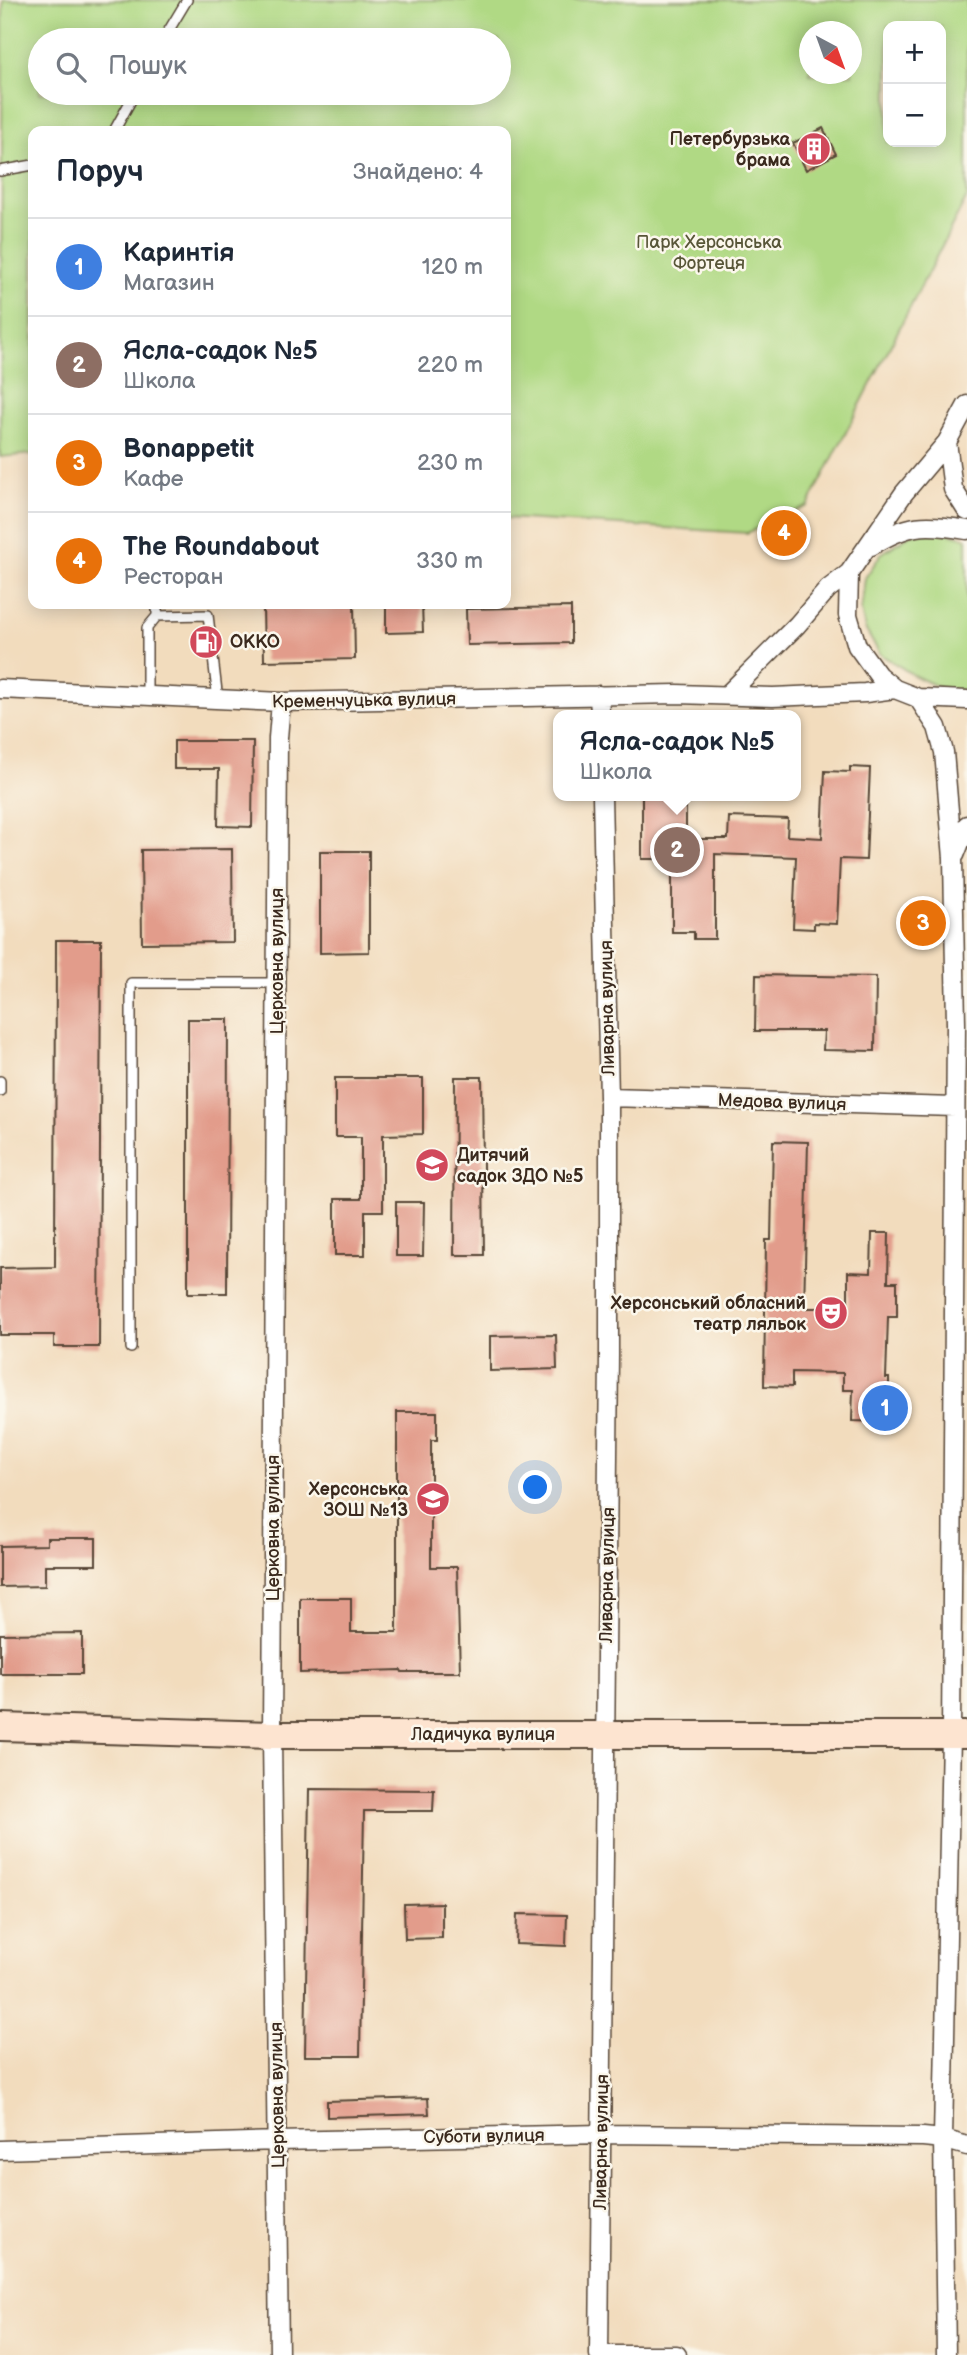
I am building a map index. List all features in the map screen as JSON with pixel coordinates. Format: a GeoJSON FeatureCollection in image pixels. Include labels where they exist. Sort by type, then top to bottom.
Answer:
{"type":"FeatureCollection","features":[{"type":"Feature","properties":{"kind":"street"},"geometry":{"type":"LineString","coordinates":[[727,695],[797,625],[828,589],[849,573],[904,493],[947,442],[967,405]]}},
{"type":"Feature","properties":{"kind":"street"},"geometry":{"type":"LineString","coordinates":[[947,442],[953,489],[967,511]]}},
{"type":"Feature","properties":{"kind":"street"},"geometry":{"type":"LineString","coordinates":[[865,550],[888,535],[921,525],[967,530]]}},
{"type":"Feature","properties":{"kind":"street"},"geometry":{"type":"LineString","coordinates":[[849,573],[848,615],[857,646],[878,675],[895,689],[918,698],[967,700]]}},
{"type":"Feature","properties":{"kind":"street","name":"Кременчуцька вулиця"},"geometry":{"type":"LineString","coordinates":[[0,689],[281,702],[599,695],[799,696],[895,689]]}},
{"type":"Feature","properties":{"kind":"street"},"geometry":{"type":"LineString","coordinates":[[599,695],[600,710]]}},
{"type":"Feature","properties":{"kind":"street"},"geometry":{"type":"LineString","coordinates":[[918,698],[937,727],[944,752],[953,858],[959,1735],[943,2139],[946,2355]]}},
{"type":"Feature","properties":{"kind":"street","name":"Церковна вулиця"},"geometry":{"type":"LineString","coordinates":[[279,2355],[272,1735],[278,738],[281,702]]}},
{"type":"Feature","properties":{"kind":"street","name":"Ливарна вулиця"},"geometry":{"type":"LineString","coordinates":[[599,2355],[610,1356],[609,1097],[602,801]]}},
{"type":"Feature","properties":{"kind":"street"},"geometry":{"type":"LineString","coordinates":[[953,858],[967,825]]}},
{"type":"Feature","properties":{"kind":"street","name":"Медова вулиця"},"geometry":{"type":"LineString","coordinates":[[609,1097],[955,1107]]}},
{"type":"Feature","properties":{"kind":"street","name":"Ладичука вулиця"},"geometry":{"type":"LineString","coordinates":[[0,1727],[272,1735],[959,1735]]}},
{"type":"Feature","properties":{"kind":"street","name":"Суботи вулиця"},"geometry":{"type":"LineString","coordinates":[[0,2150],[602,2134],[923,2137],[967,2146]]}},
{"type":"Feature","properties":{"kind":"street"},"geometry":{"type":"LineString","coordinates":[[599,2355],[677,2355]]}},
{"type":"Feature","properties":{"kind":"lane"},"geometry":{"type":"LineString","coordinates":[[170,28],[187,0]]}},
{"type":"Feature","properties":{"kind":"lane"},"geometry":{"type":"LineString","coordinates":[[117,126],[128,105]]}},
{"type":"Feature","properties":{"kind":"lane"},"geometry":{"type":"LineString","coordinates":[[0,171],[28,166]]}},
{"type":"Feature","properties":{"kind":"lane"},"geometry":{"type":"LineString","coordinates":[[147,697],[147,628],[157,616],[158,609]]}},
{"type":"Feature","properties":{"kind":"lane"},"geometry":{"type":"LineString","coordinates":[[157,616],[208,615],[218,700]]}},
{"type":"Feature","properties":{"kind":"lane"},"geometry":{"type":"LineString","coordinates":[[131,1348],[131,983],[277,983]]}},
{"type":"Feature","properties":{"kind":"lane"},"geometry":{"type":"LineString","coordinates":[[0,1081],[0,1091]]}},
{"type":"Feature","properties":{"kind":"green space","name":"Парк Херсонська Фортеця"},"geometry":{"type":"Polygon","coordinates":[[[3,0],[967,0],[967,197],[808,506],[747,533],[511,518],[511,126],[28,126],[28,454],[0,457],[3,0]]]}},
{"type":"Feature","properties":{"kind":"green space"},"geometry":{"type":"Polygon","coordinates":[[[941,531],[967,538],[967,690],[945,690],[915,676],[880,654],[865,629],[861,610],[865,578],[881,554],[913,533],[941,531]]]}},
{"type":"Feature","properties":{"kind":"building","name":"Петербурзька брама"},"geometry":{"type":"Polygon","coordinates":[[[823,128],[836,154],[806,170],[793,143],[823,128]]]}},
{"type":"Feature","properties":{"kind":"building"},"geometry":{"type":"Polygon","coordinates":[[[571,607],[571,643],[467,645],[466,609],[571,607]]]}},
{"type":"Feature","properties":{"kind":"building"},"geometry":{"type":"Polygon","coordinates":[[[263,609],[354,609],[355,659],[264,661],[263,609]]]}},
{"type":"Feature","properties":{"kind":"building"},"geometry":{"type":"Polygon","coordinates":[[[386,609],[422,609],[423,632],[386,633],[386,609]]]}},
{"type":"Feature","properties":{"kind":"building"},"geometry":{"type":"Polygon","coordinates":[[[174,741],[253,741],[252,827],[218,826],[219,769],[174,769],[174,741]]]}},
{"type":"Feature","properties":{"kind":"building"},"geometry":{"type":"Polygon","coordinates":[[[850,767],[870,768],[866,860],[840,859],[837,924],[814,923],[814,929],[793,928],[796,857],[715,854],[715,939],[694,939],[694,932],[672,932],[672,859],[642,859],[642,801],[686,801],[686,839],[728,839],[729,817],[788,819],[787,836],[822,838],[825,771],[850,772],[850,767]]]}},
{"type":"Feature","properties":{"kind":"building"},"geometry":{"type":"Polygon","coordinates":[[[232,849],[233,942],[142,943],[141,850],[232,849]]]}},
{"type":"Feature","properties":{"kind":"building"},"geometry":{"type":"Polygon","coordinates":[[[320,851],[369,851],[369,952],[320,953],[320,851]]]}},
{"type":"Feature","properties":{"kind":"building"},"geometry":{"type":"Polygon","coordinates":[[[56,940],[101,940],[99,1347],[54,1347],[54,1335],[0,1335],[0,1268],[55,1267],[56,940]]]}},
{"type":"Feature","properties":{"kind":"building"},"geometry":{"type":"Polygon","coordinates":[[[756,975],[876,977],[875,1051],[823,1050],[824,1031],[755,1031],[756,975]]]}},
{"type":"Feature","properties":{"kind":"building"},"geometry":{"type":"Polygon","coordinates":[[[188,1019],[228,1019],[227,1293],[188,1293],[188,1019]]]}},
{"type":"Feature","properties":{"kind":"building"},"geometry":{"type":"Polygon","coordinates":[[[455,1077],[482,1077],[484,1255],[454,1255],[455,1077]]]}},
{"type":"Feature","properties":{"kind":"building"},"geometry":{"type":"Polygon","coordinates":[[[335,1078],[423,1078],[423,1134],[383,1135],[383,1211],[365,1211],[365,1255],[335,1255],[335,1199],[361,1199],[361,1137],[335,1137],[335,1078]]]}},
{"type":"Feature","properties":{"kind":"building","name":"Херсонський обласний театр ляльок"},"geometry":{"type":"Polygon","coordinates":[[[773,1141],[808,1142],[804,1308],[848,1308],[848,1272],[871,1273],[872,1233],[889,1233],[888,1282],[897,1282],[897,1317],[888,1317],[886,1378],[889,1378],[889,1422],[852,1421],[853,1390],[843,1390],[843,1373],[792,1372],[792,1387],[764,1386],[766,1240],[771,1240],[773,1141]]]}},
{"type":"Feature","properties":{"kind":"building"},"geometry":{"type":"Polygon","coordinates":[[[396,1202],[424,1202],[423,1256],[396,1256],[396,1202]]]}},
{"type":"Feature","properties":{"kind":"building"},"geometry":{"type":"Polygon","coordinates":[[[556,1335],[557,1369],[490,1371],[490,1336],[556,1335]]]}},
{"type":"Feature","properties":{"kind":"building"},"geometry":{"type":"Polygon","coordinates":[[[397,1412],[437,1412],[437,1440],[431,1440],[431,1567],[457,1567],[460,1672],[401,1670],[300,1673],[300,1598],[351,1598],[351,1632],[397,1632],[397,1412]]]}},
{"type":"Feature","properties":{"kind":"building"},"geometry":{"type":"Polygon","coordinates":[[[47,1538],[96,1538],[96,1565],[45,1565],[45,1586],[0,1587],[0,1546],[47,1545],[47,1538]]]}},
{"type":"Feature","properties":{"kind":"building"},"geometry":{"type":"Polygon","coordinates":[[[82,1633],[82,1674],[0,1674],[0,1634],[82,1633]]]}},
{"type":"Feature","properties":{"kind":"building"},"geometry":{"type":"Polygon","coordinates":[[[309,1789],[434,1790],[433,1811],[364,1811],[360,2056],[305,2056],[309,1789]]]}},
{"type":"Feature","properties":{"kind":"building"},"geometry":{"type":"Polygon","coordinates":[[[442,1903],[442,1938],[405,1939],[404,1904],[442,1903]]]}},
{"type":"Feature","properties":{"kind":"building"},"geometry":{"type":"Polygon","coordinates":[[[517,1914],[567,1915],[566,1946],[516,1944],[517,1914]]]}},
{"type":"Feature","properties":{"kind":"building"},"geometry":{"type":"Polygon","coordinates":[[[428,2098],[429,2114],[327,2117],[327,2101],[428,2098]]]}},
{"type":"Feature","properties":{"kind":"place","name":"Петербурзька брама"},"geometry":{"type":"Point","coordinates":[814,149]}},
{"type":"Feature","properties":{"kind":"place","name":"The Roundabout"},"geometry":{"type":"Point","coordinates":[784,533]}},
{"type":"Feature","properties":{"kind":"place","name":"ОККО"},"geometry":{"type":"Point","coordinates":[206,642]}},
{"type":"Feature","properties":{"kind":"place","name":"Ясла-садок №5"},"geometry":{"type":"Point","coordinates":[677,850]}},
{"type":"Feature","properties":{"kind":"place","name":"Bonappetit"},"geometry":{"type":"Point","coordinates":[923,923]}},
{"type":"Feature","properties":{"kind":"place","name":"Дитячий садок ЗДО №5"},"geometry":{"type":"Point","coordinates":[432,1165]}},
{"type":"Feature","properties":{"kind":"place","name":"Херсонський обласний театр ляльок"},"geometry":{"type":"Point","coordinates":[831,1313]}},
{"type":"Feature","properties":{"kind":"place","name":"Каринтія"},"geometry":{"type":"Point","coordinates":[885,1408]}},
{"type":"Feature","properties":{"kind":"place","name":"Херсонська ЗОШ №13"},"geometry":{"type":"Point","coordinates":[433,1499]}}]}
